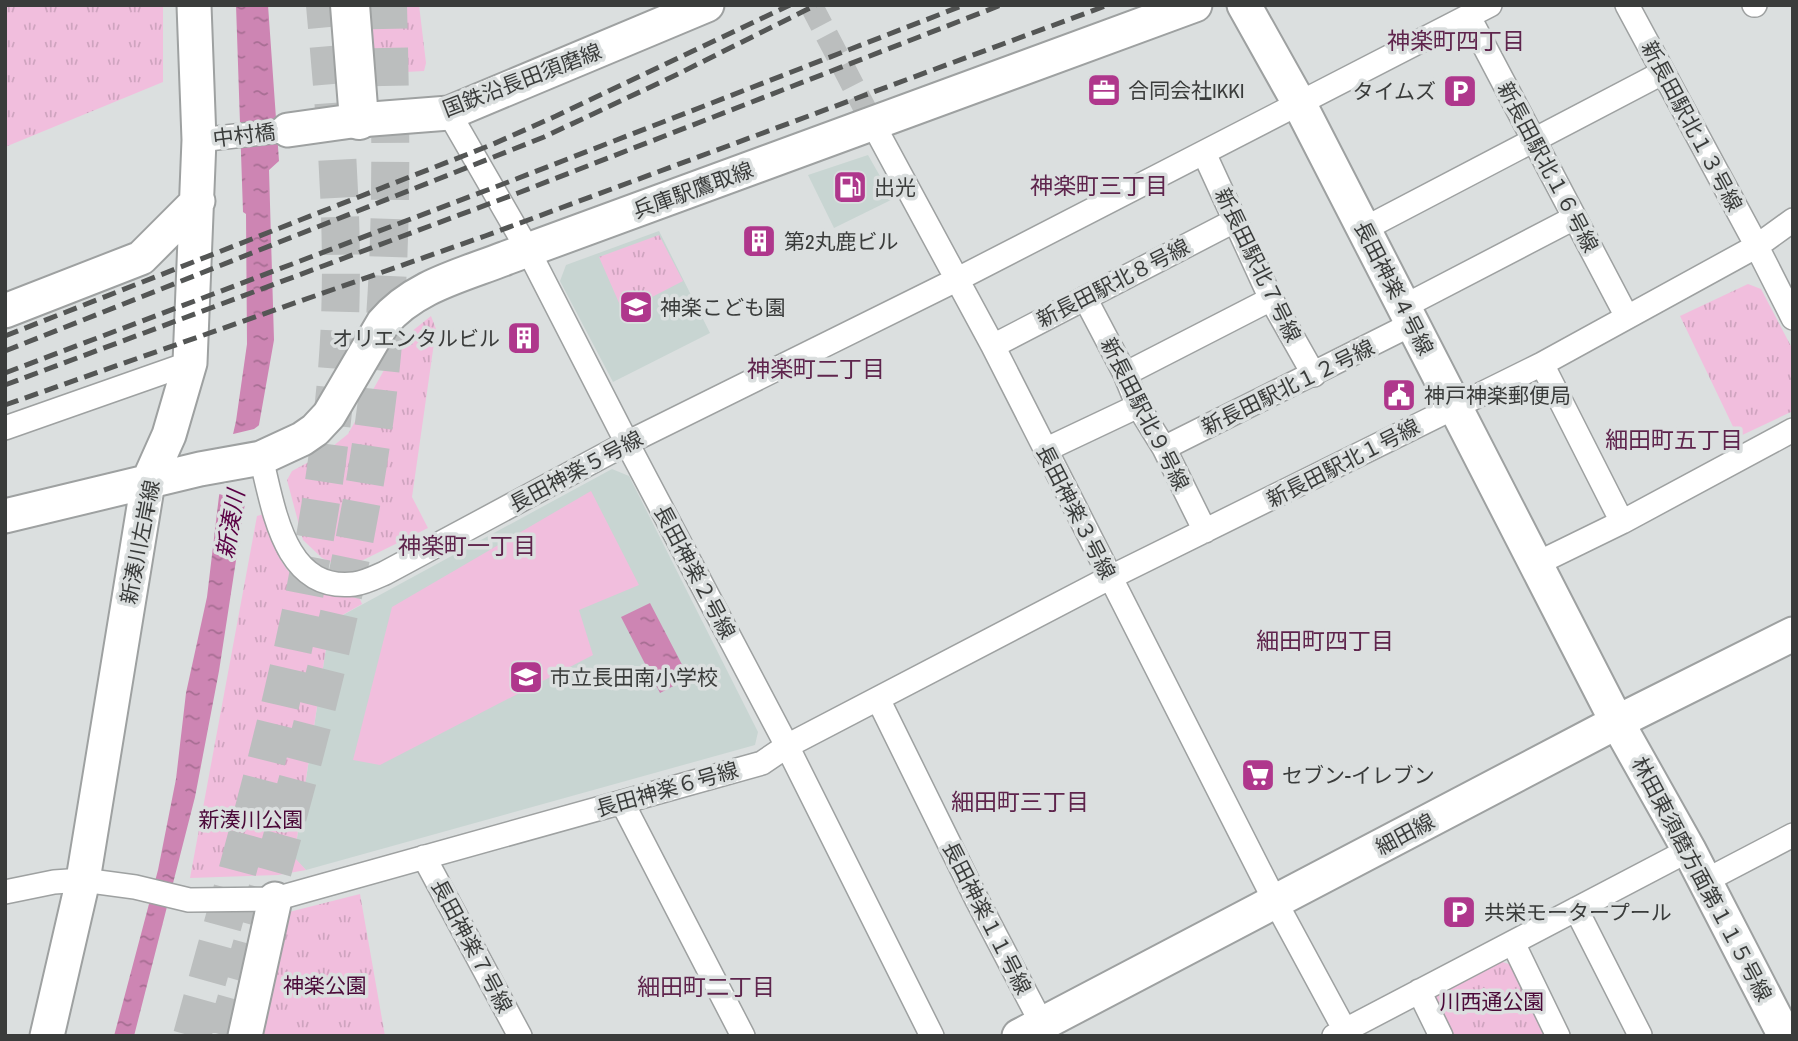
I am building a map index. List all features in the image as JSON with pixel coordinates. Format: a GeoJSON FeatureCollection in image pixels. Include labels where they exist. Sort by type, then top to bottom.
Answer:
{"type":"FeatureCollection","features":[{"type":"Feature","properties":{"kind":"highway"},"geometry":{"type":"LineString","coordinates":[[350,5],[359,120]]}},
{"type":"Feature","properties":{"kind":"street","name":"新湊川左岸線"},"geometry":{"type":"LineString","coordinates":[[47,1036],[83,880],[148,482],[169,435],[190,363],[199,140],[194,5]]}},
{"type":"Feature","properties":{"kind":"street","name":"国鉄沿長田須磨線"},"geometry":{"type":"LineString","coordinates":[[288,130],[359,120],[449,113],[707,5]]}},
{"type":"Feature","properties":{"kind":"street","name":"兵庫駅鷹取線"},"geometry":{"type":"LineString","coordinates":[[148,482],[258,458],[302,439],[329,415],[383,323],[405,301],[435,286],[1195,5]]}},
{"type":"Feature","properties":{"kind":"street","name":"長田神楽４号線"},"geometry":{"type":"LineString","coordinates":[[1244,5],[1299,103],[1617,722]]}},
{"type":"Feature","properties":{"kind":"street","name":"長田神楽５号線"},"geometry":{"type":"LineString","coordinates":[[258,458],[284,542],[296,562],[321,582],[355,584],[385,573],[627,443],[956,280],[1490,5]]}},
{"type":"Feature","properties":{"kind":"street","name":"新長田駅北１３号線"},"geometry":{"type":"LineString","coordinates":[[1628,5],[1793,318]]}},
{"type":"Feature","properties":{"kind":"street","name":"新長田駅北１６号線"},"geometry":{"type":"LineString","coordinates":[[1469,17],[1627,317]]}},
{"type":"Feature","properties":{"kind":"street"},"geometry":{"type":"LineString","coordinates":[[1364,229],[1662,73]]}},
{"type":"Feature","properties":{"kind":"street","name":"長田神楽２号線"},"geometry":{"type":"LineString","coordinates":[[449,113],[528,250],[787,746],[932,1036]]}},
{"type":"Feature","properties":{"kind":"street","name":"長田神楽３号線"},"geometry":{"type":"LineString","coordinates":[[873,124],[993,346],[1342,1034]]}},
{"type":"Feature","properties":{"kind":"street","name":"中村橋"},"geometry":{"type":"LineString","coordinates":[[199,140],[288,130]]}},
{"type":"Feature","properties":{"kind":"street","name":"新長田駅北７号線"},"geometry":{"type":"LineString","coordinates":[[1204,153],[1271,299],[1314,375]]}},
{"type":"Feature","properties":{"kind":"street"},"geometry":{"type":"LineString","coordinates":[[5,311],[141,258],[198,201]]}},
{"type":"Feature","properties":{"kind":"street","name":"新長田駅北１２号線"},"geometry":{"type":"LineString","coordinates":[[1164,448],[1314,375],[1574,218]]}},
{"type":"Feature","properties":{"kind":"street","name":"新長田駅北１号線"},"geometry":{"type":"LineString","coordinates":[[1110,578],[1542,363],[1757,246],[1793,220]]}},
{"type":"Feature","properties":{"kind":"street","name":"新長田駅北８号線"},"geometry":{"type":"LineString","coordinates":[[993,346],[1234,221]]}},
{"type":"Feature","properties":{"kind":"street","name":"新長田駅北９号線"},"geometry":{"type":"LineString","coordinates":[[1085,298],[1125,374],[1138,406],[1164,448],[1205,531]]}},
{"type":"Feature","properties":{"kind":"street"},"geometry":{"type":"LineString","coordinates":[[1125,374],[1271,299]]}},
{"type":"Feature","properties":{"kind":"street"},"geometry":{"type":"LineString","coordinates":[[5,428],[190,363]]}},
{"type":"Feature","properties":{"kind":"street"},"geometry":{"type":"LineString","coordinates":[[1542,363],[1622,522]]}},
{"type":"Feature","properties":{"kind":"street"},"geometry":{"type":"LineString","coordinates":[[1045,450],[1138,406]]}},
{"type":"Feature","properties":{"kind":"street"},"geometry":{"type":"LineString","coordinates":[[1536,564],[1622,522],[1793,430]]}},
{"type":"Feature","properties":{"kind":"street"},"geometry":{"type":"LineString","coordinates":[[5,516],[148,482]]}},
{"type":"Feature","properties":{"kind":"street","name":"長田神楽６号線"},"geometry":{"type":"LineString","coordinates":[[5,892],[54,882],[83,880],[135,887],[189,900],[275,899],[762,763],[787,746],[1110,578]]}},
{"type":"Feature","properties":{"kind":"street","name":"細田線"},"geometry":{"type":"LineString","coordinates":[[1030,1030],[1617,722],[1793,634]]}},
{"type":"Feature","properties":{"kind":"street","name":"長田神楽１１号線"},"geometry":{"type":"LineString","coordinates":[[878,699],[977,900],[1030,1030]]}},
{"type":"Feature","properties":{"kind":"street","name":"林田東須磨方面第１１５号線"},"geometry":{"type":"LineString","coordinates":[[1617,722],[1689,850],[1785,1036]]}},
{"type":"Feature","properties":{"kind":"street"},"geometry":{"type":"LineString","coordinates":[[622,802],[743,1036]]}},
{"type":"Feature","properties":{"kind":"street"},"geometry":{"type":"LineString","coordinates":[[1705,881],[1793,835]]}},
{"type":"Feature","properties":{"kind":"street"},"geometry":{"type":"LineString","coordinates":[[1342,1034],[1689,850]]}},
{"type":"Feature","properties":{"kind":"street","name":"長田神楽７号線"},"geometry":{"type":"LineString","coordinates":[[425,857],[520,1036]]}},
{"type":"Feature","properties":{"kind":"street"},"geometry":{"type":"LineString","coordinates":[[245,1036],[275,899]]}},
{"type":"Feature","properties":{"kind":"street"},"geometry":{"type":"LineString","coordinates":[[1576,909],[1640,1035],[1638,1036]]}},
{"type":"Feature","properties":{"kind":"street"},"geometry":{"type":"LineString","coordinates":[[1513,943],[1558,1036]]}},
{"type":"Feature","properties":{"kind":"street"},"geometry":{"type":"LineString","coordinates":[[1419,991],[1441,1036]]}},
{"type":"Feature","properties":{"kind":"shaded area","name":"出光"},"geometry":{"type":"Polygon","coordinates":[[[868,155],[893,199],[834,228],[808,175],[868,155]]]}},
{"type":"Feature","properties":{"kind":"shaded area","name":"神楽こども園"},"geometry":{"type":"Polygon","coordinates":[[[659,231],[710,333],[613,382],[560,281],[566,265],[659,231]]]}},
{"type":"Feature","properties":{"kind":"shaded area","name":"市立長田南小学校"},"geometry":{"type":"Polygon","coordinates":[[[612,469],[629,476],[758,732],[755,745],[306,870],[294,858],[330,622],[612,469]]]}},
{"type":"Feature","properties":{"kind":"green space"},"geometry":{"type":"Polygon","coordinates":[[[5,5],[163,5],[163,82],[5,147],[5,5]]]}},
{"type":"Feature","properties":{"kind":"green space"},"geometry":{"type":"Polygon","coordinates":[[[361,5],[419,5],[426,63],[424,71],[369,74],[361,5]]]}},
{"type":"Feature","properties":{"kind":"green space"},"geometry":{"type":"Polygon","coordinates":[[[659,235],[683,281],[623,312],[599,257],[659,235]]]}},
{"type":"Feature","properties":{"kind":"green space"},"geometry":{"type":"Polygon","coordinates":[[[1748,284],[1761,289],[1793,350],[1793,411],[1738,437],[1680,316],[1748,284]]]}},
{"type":"Feature","properties":{"kind":"green space"},"geometry":{"type":"Polygon","coordinates":[[[431,316],[436,329],[412,497],[428,528],[355,564],[335,564],[322,558],[303,540],[287,480],[292,471],[322,455],[348,434],[401,340],[431,316]]]}},
{"type":"Feature","properties":{"kind":"green space"},"geometry":{"type":"Polygon","coordinates":[[[591,491],[639,585],[579,610],[593,655],[380,765],[353,760],[392,607],[591,491]]]}},
{"type":"Feature","properties":{"kind":"green space","name":"新湊川公園"},"geometry":{"type":"Polygon","coordinates":[[[264,514],[276,551],[293,577],[320,591],[337,595],[358,595],[362,604],[330,622],[294,857],[306,870],[278,875],[190,878],[257,516],[264,514]]]}},
{"type":"Feature","properties":{"kind":"green space","name":"神楽公園"},"geometry":{"type":"Polygon","coordinates":[[[360,894],[385,1036],[261,1036],[289,912],[360,894]]]}},
{"type":"Feature","properties":{"kind":"green space","name":"川西通公園"},"geometry":{"type":"Polygon","coordinates":[[[1496,960],[1512,965],[1547,1036],[1450,1036],[1434,1004],[1438,989],[1496,960]]]}},
{"type":"Feature","properties":{"kind":"water","name":"新湊川"},"geometry":{"type":"Polygon","coordinates":[[[236,5],[268,5],[279,161],[269,170],[274,340],[219,671],[195,797],[134,1036],[114,1036],[158,870],[176,779],[186,693],[207,597],[219,496],[236,421],[247,344],[246,214],[243,212],[236,5]]]}},
{"type":"Feature","properties":{"kind":"water"},"geometry":{"type":"Polygon","coordinates":[[[650,603],[689,678],[660,693],[621,617],[650,603]]]}},
{"type":"Feature","properties":{"kind":"pier"},"geometry":{"type":"Polygon","coordinates":[[[262,423],[248,503],[216,493],[229,435],[254,429],[262,423]]]}},
{"type":"Feature","properties":{"kind":"tunnel"},"geometry":{"type":"LineString","coordinates":[[192,1036],[280,706],[299,623],[328,455],[337,370],[341,279],[336,142],[325,5]]}},
{"type":"Feature","properties":{"kind":"tunnel"},"geometry":{"type":"LineString","coordinates":[[226,1036],[318,703],[356,534],[370,449],[381,365],[388,275],[388,5]]}},
{"type":"Feature","properties":{"kind":"tunnel"},"geometry":{"type":"LineString","coordinates":[[811,5],[873,124]]}},
{"type":"Feature","properties":{"kind":"railway"},"geometry":{"type":"LineString","coordinates":[[5,336],[491,145],[790,5]]}},
{"type":"Feature","properties":{"kind":"railway"},"geometry":{"type":"LineString","coordinates":[[5,351],[544,137],[816,5]]}},
{"type":"Feature","properties":{"kind":"railway"},"geometry":{"type":"LineString","coordinates":[[5,373],[964,5]]}},
{"type":"Feature","properties":{"kind":"railway"},"geometry":{"type":"LineString","coordinates":[[5,385],[518,193],[1001,5]]}},
{"type":"Feature","properties":{"kind":"railway"},"geometry":{"type":"LineString","coordinates":[[5,405],[485,236],[1108,5]]}},
{"type":"Feature","properties":{"kind":"place","name":"合同会社IKKI"},"geometry":{"type":"Point","coordinates":[1104,90]}},
{"type":"Feature","properties":{"kind":"place","name":"タイムズ"},"geometry":{"type":"Point","coordinates":[1460,91]}},
{"type":"Feature","properties":{"kind":"place","name":"出光"},"geometry":{"type":"Point","coordinates":[850,187]}},
{"type":"Feature","properties":{"kind":"place","name":"第2丸鹿ビル"},"geometry":{"type":"Point","coordinates":[759,241]}},
{"type":"Feature","properties":{"kind":"place","name":"神楽こども園"},"geometry":{"type":"Point","coordinates":[636,307]}},
{"type":"Feature","properties":{"kind":"place","name":"オリエンタルビル"},"geometry":{"type":"Point","coordinates":[524,338]}},
{"type":"Feature","properties":{"kind":"place","name":"神戸神楽郵便局"},"geometry":{"type":"Point","coordinates":[1399,395]}},
{"type":"Feature","properties":{"kind":"place","name":"市立長田南小学校"},"geometry":{"type":"Point","coordinates":[526,677]}},
{"type":"Feature","properties":{"kind":"place","name":"セブン-イレブン"},"geometry":{"type":"Point","coordinates":[1258,775]}},
{"type":"Feature","properties":{"kind":"place","name":"共栄モータープール"},"geometry":{"type":"Point","coordinates":[1459,912]}},
{"type":"Feature","properties":{"kind":"district","name":"神楽町四丁目"},"geometry":{"type":"Point","coordinates":[1456,40]}},
{"type":"Feature","properties":{"kind":"district","name":"神楽町三丁目"},"geometry":{"type":"Point","coordinates":[1099,185]}},
{"type":"Feature","properties":{"kind":"district","name":"神楽町二丁目"},"geometry":{"type":"Point","coordinates":[816,368]}},
{"type":"Feature","properties":{"kind":"district","name":"細田町五丁目"},"geometry":{"type":"Point","coordinates":[1674,439]}},
{"type":"Feature","properties":{"kind":"district","name":"神楽町一丁目"},"geometry":{"type":"Point","coordinates":[467,545]}},
{"type":"Feature","properties":{"kind":"district","name":"細田町四丁目"},"geometry":{"type":"Point","coordinates":[1325,640]}},
{"type":"Feature","properties":{"kind":"district","name":"細田町三丁目"},"geometry":{"type":"Point","coordinates":[1020,801]}},
{"type":"Feature","properties":{"kind":"district","name":"細田町二丁目"},"geometry":{"type":"Point","coordinates":[706,986]}}]}
